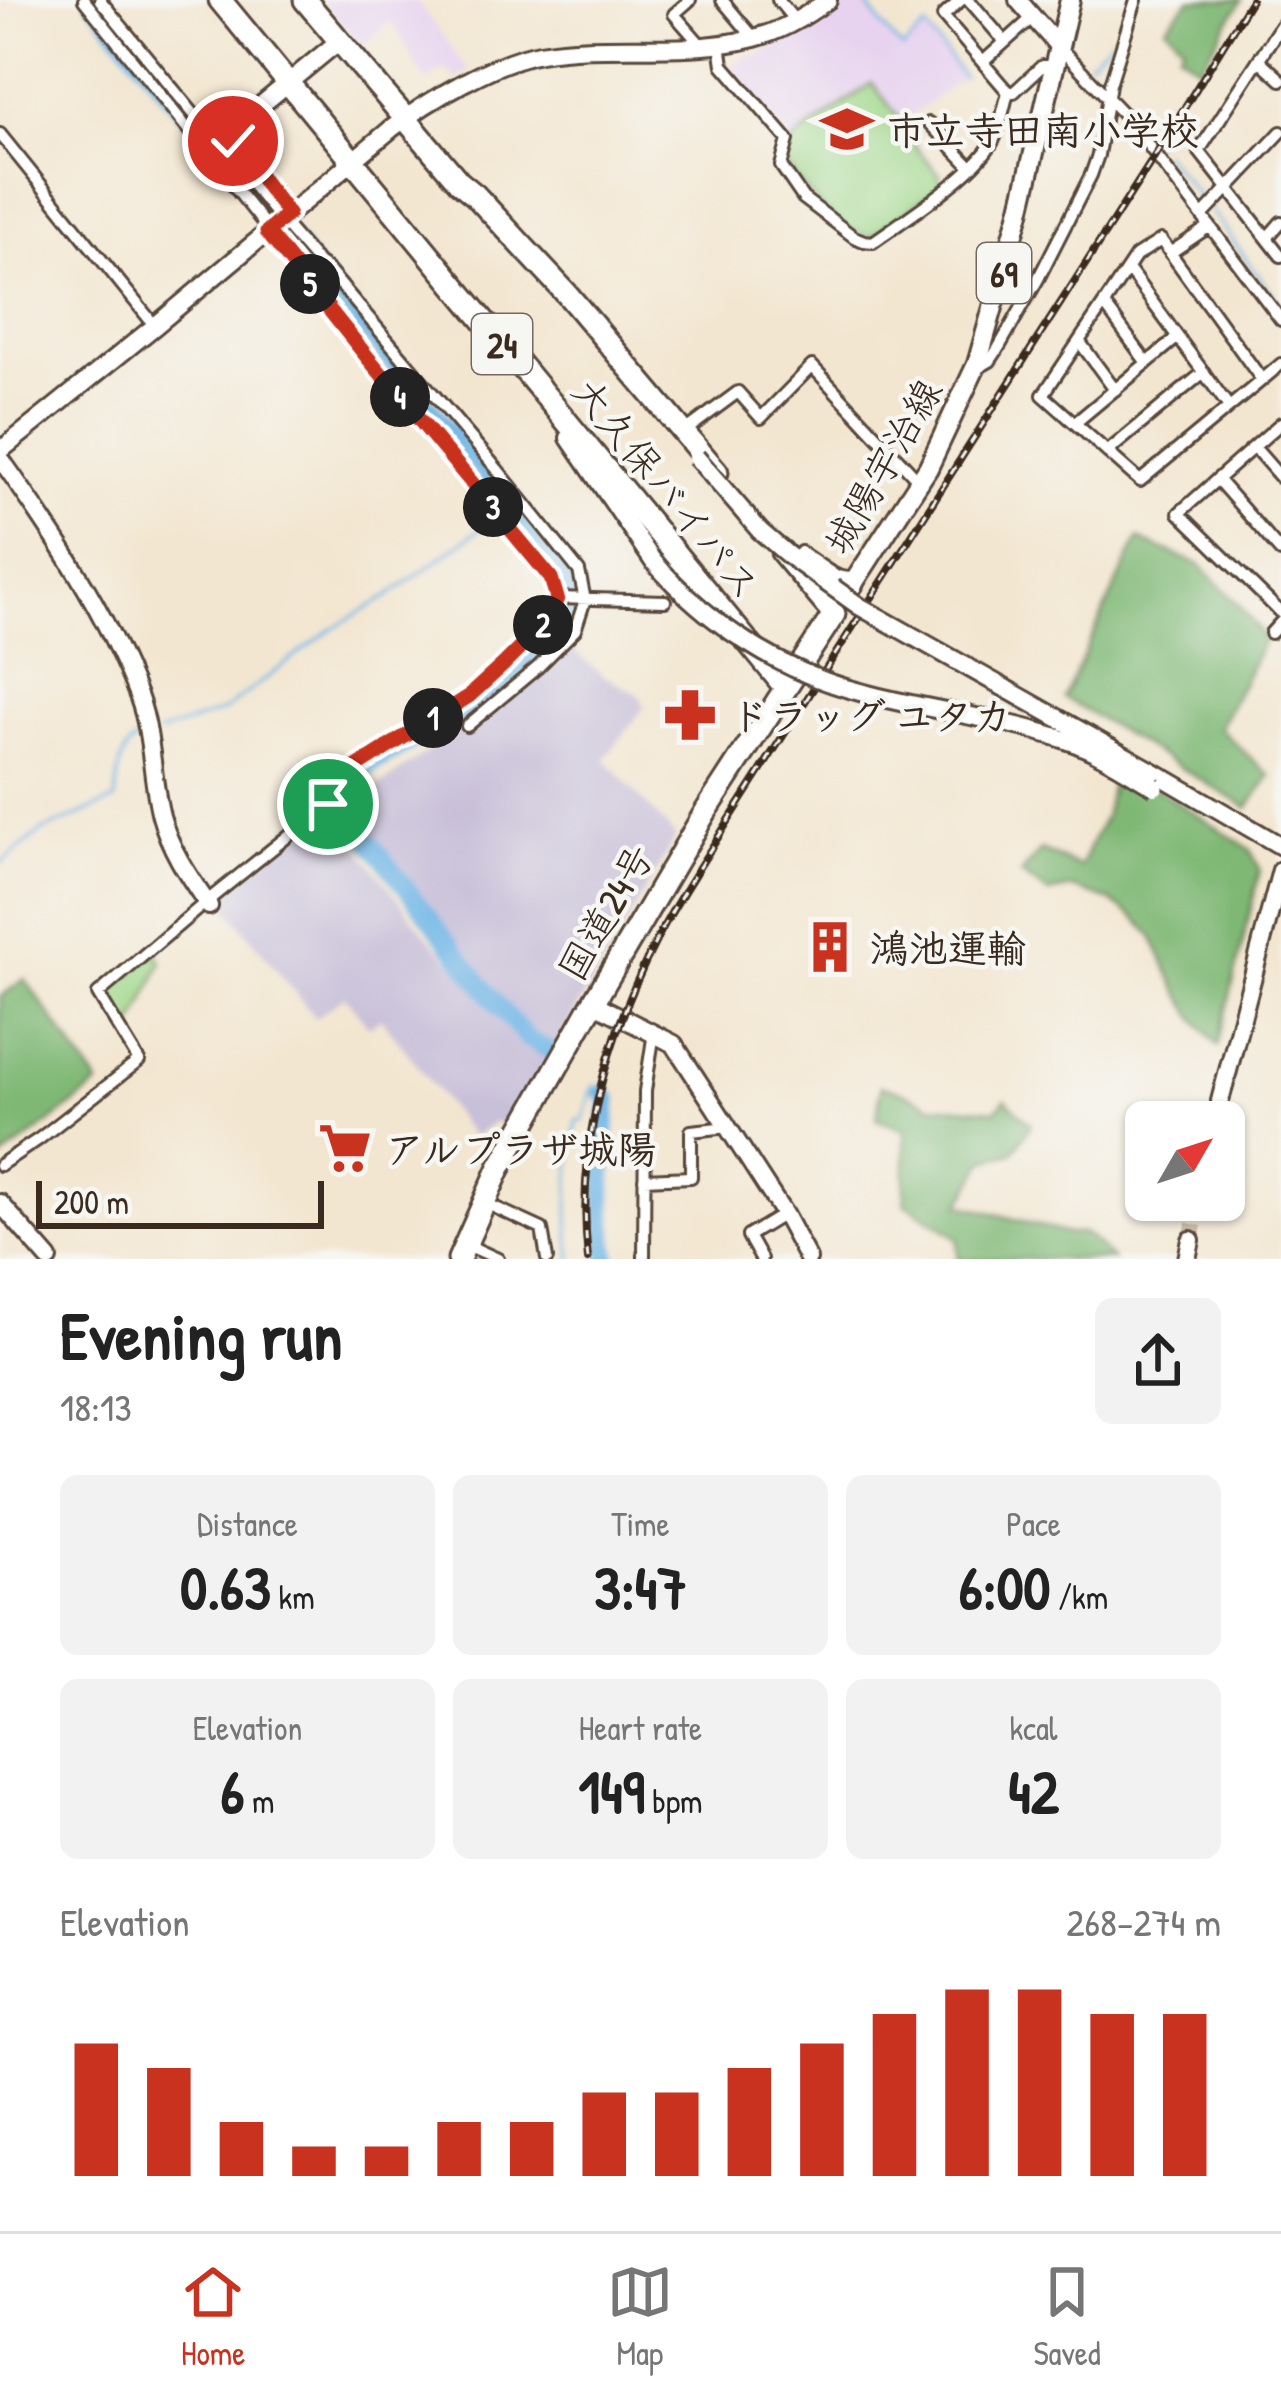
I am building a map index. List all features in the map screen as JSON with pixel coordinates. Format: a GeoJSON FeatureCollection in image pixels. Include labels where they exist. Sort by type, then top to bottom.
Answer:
{"type":"FeatureCollection","features":[{"type":"Feature","properties":{"kind":"highway","name":"大久保バイパス"},"geometry":{"type":"LineString","coordinates":[[220,0],[785,687]]}},
{"type":"Feature","properties":{"kind":"highway","name":"大久保バイパス"},"geometry":{"type":"LineString","coordinates":[[305,0],[459,182],[567,294],[833,614]]}},
{"type":"Feature","properties":{"kind":"highway"},"geometry":{"type":"LineString","coordinates":[[764,529],[822,575],[843,582]]}},
{"type":"Feature","properties":{"kind":"highway","name":"国道24号"},"geometry":{"type":"LineString","coordinates":[[462,1252],[499,1169],[593,1003],[706,811],[833,614]]}},
{"type":"Feature","properties":{"kind":"main road"},"geometry":{"type":"LineString","coordinates":[[208,904],[168,837],[141,704],[111,631],[0,454],[404,119],[474,78],[532,55],[588,47],[711,45],[754,38],[796,22],[828,0]]}},
{"type":"Feature","properties":{"kind":"main road"},"geometry":{"type":"LineString","coordinates":[[1018,0],[1057,57]]}},
{"type":"Feature","properties":{"kind":"main road","name":"城陽宇治線"},"geometry":{"type":"LineString","coordinates":[[833,614],[843,582],[919,481],[977,364],[1004,275],[1070,0]]}},
{"type":"Feature","properties":{"kind":"main road"},"geometry":{"type":"LineString","coordinates":[[275,225],[233,135],[238,124],[339,41]]}},
{"type":"Feature","properties":{"kind":"main road"},"geometry":{"type":"LineString","coordinates":[[501,224],[760,531],[788,555],[859,606],[1155,780]]}},
{"type":"Feature","properties":{"kind":"main road"},"geometry":{"type":"LineString","coordinates":[[536,386],[653,561],[676,588],[735,635],[795,668],[858,692],[1062,738],[1213,806],[1281,846]]}},
{"type":"Feature","properties":{"kind":"main road"},"geometry":{"type":"LineString","coordinates":[[1220,1101],[1281,870]]}},
{"type":"Feature","properties":{"kind":"main road"},"geometry":{"type":"LineString","coordinates":[[593,1003],[674,1044],[808,1259]]}},
{"type":"Feature","properties":{"kind":"main road"},"geometry":{"type":"LineString","coordinates":[[0,1203],[49,1259]]}},
{"type":"Feature","properties":{"kind":"main road"},"geometry":{"type":"LineString","coordinates":[[1187,1259],[1191,1240]]}},
{"type":"Feature","properties":{"kind":"street"},"geometry":{"type":"LineString","coordinates":[[84,0],[275,225],[328,270],[579,571],[580,621],[526,678],[467,726]]}},
{"type":"Feature","properties":{"kind":"street"},"geometry":{"type":"LineString","coordinates":[[0,1165],[139,1061],[98,994],[329,796],[334,781],[469,696],[549,619],[557,598],[551,578],[368,358],[275,225],[100,0]]}},
{"type":"Feature","properties":{"kind":"street"},"geometry":{"type":"LineString","coordinates":[[690,0],[674,14],[711,45],[788,140],[782,166],[803,198],[864,242],[873,242],[954,183],[993,142],[1008,92]]}},
{"type":"Feature","properties":{"kind":"street"},"geometry":{"type":"LineString","coordinates":[[722,0],[754,38]]}},
{"type":"Feature","properties":{"kind":"street"},"geometry":{"type":"LineString","coordinates":[[778,0],[796,22]]}},
{"type":"Feature","properties":{"kind":"street"},"geometry":{"type":"LineString","coordinates":[[1004,42],[965,0],[943,16],[1008,92]]}},
{"type":"Feature","properties":{"kind":"street"},"geometry":{"type":"LineString","coordinates":[[977,364],[989,362],[998,349],[1084,189],[1136,3]]}},
{"type":"Feature","properties":{"kind":"street"},"geometry":{"type":"LineString","coordinates":[[983,62],[1033,17]]}},
{"type":"Feature","properties":{"kind":"street"},"geometry":{"type":"LineString","coordinates":[[1281,25],[1199,151],[1281,256]]}},
{"type":"Feature","properties":{"kind":"street"},"geometry":{"type":"LineString","coordinates":[[1008,92],[1057,57],[1109,98],[1208,214],[1279,313]]}},
{"type":"Feature","properties":{"kind":"street"},"geometry":{"type":"LineString","coordinates":[[1259,60],[1281,80]]}},
{"type":"Feature","properties":{"kind":"street"},"geometry":{"type":"LineString","coordinates":[[928,123],[970,166]]}},
{"type":"Feature","properties":{"kind":"street"},"geometry":{"type":"LineString","coordinates":[[1170,253],[1281,132]]}},
{"type":"Feature","properties":{"kind":"street"},"geometry":{"type":"LineString","coordinates":[[0,134],[155,326]]}},
{"type":"Feature","properties":{"kind":"street"},"geometry":{"type":"LineString","coordinates":[[1267,238],[1281,222]]}},
{"type":"Feature","properties":{"kind":"street"},"geometry":{"type":"LineString","coordinates":[[1262,380],[1161,240],[1136,256],[1043,395],[1140,481],[1262,380],[1281,364]]}},
{"type":"Feature","properties":{"kind":"street"},"geometry":{"type":"LineString","coordinates":[[1128,268],[1229,407]]}},
{"type":"Feature","properties":{"kind":"street"},"geometry":{"type":"LineString","coordinates":[[1104,304],[1147,363]]}},
{"type":"Feature","properties":{"kind":"street"},"geometry":{"type":"LineString","coordinates":[[1075,423],[1178,337]]}},
{"type":"Feature","properties":{"kind":"street"},"geometry":{"type":"LineString","coordinates":[[1079,341],[1115,390]]}},
{"type":"Feature","properties":{"kind":"street"},"geometry":{"type":"LineString","coordinates":[[685,432],[737,392],[760,418],[812,366],[919,481]]}},
{"type":"Feature","properties":{"kind":"street"},"geometry":{"type":"LineString","coordinates":[[1108,452],[1204,372]]}},
{"type":"Feature","properties":{"kind":"street"},"geometry":{"type":"LineString","coordinates":[[1270,633],[1281,618],[1179,513],[1281,423]]}},
{"type":"Feature","properties":{"kind":"street"},"geometry":{"type":"LineString","coordinates":[[1254,447],[1281,478]]}},
{"type":"Feature","properties":{"kind":"street"},"geometry":{"type":"LineString","coordinates":[[1217,479],[1281,552]]}},
{"type":"Feature","properties":{"kind":"street"},"geometry":{"type":"LineString","coordinates":[[557,598],[665,601]]}},
{"type":"Feature","properties":{"kind":"street"},"geometry":{"type":"LineString","coordinates":[[644,1259],[645,1090],[654,1032]]}},
{"type":"Feature","properties":{"kind":"street"},"geometry":{"type":"LineString","coordinates":[[644,1180],[691,1177],[692,1131],[728,1126]]}},
{"type":"Feature","properties":{"kind":"street"},"geometry":{"type":"LineString","coordinates":[[484,1202],[542,1229],[547,1259]]}},
{"type":"Feature","properties":{"kind":"street"},"geometry":{"type":"LineString","coordinates":[[761,1259],[748,1236],[784,1214]]}},
{"type":"Feature","properties":{"kind":"street"},"geometry":{"type":"LineString","coordinates":[[462,1252],[498,1259]]}},
{"type":"Feature","properties":{"kind":"shaded area"},"geometry":{"type":"Polygon","coordinates":[[[321,0],[416,0],[469,71],[455,79],[442,69],[426,81],[391,21],[361,46],[321,0]]]}},
{"type":"Feature","properties":{"kind":"shaded area","name":"市立寺田南小学校"},"geometry":{"type":"Polygon","coordinates":[[[840,0],[863,0],[903,48],[926,27],[963,77],[909,117],[918,146],[940,172],[943,187],[868,240],[807,196],[784,165],[791,140],[728,65],[794,35],[840,0]]]}},
{"type":"Feature","properties":{"kind":"shaded area"},"geometry":{"type":"Polygon","coordinates":[[[565,644],[642,700],[645,706],[605,759],[676,837],[555,1046],[532,1033],[459,952],[371,838],[369,818],[372,791],[477,721],[565,644]]]}},
{"type":"Feature","properties":{"kind":"shaded area"},"geometry":{"type":"Polygon","coordinates":[[[325,812],[476,989],[526,1041],[550,1056],[508,1128],[495,1122],[472,1137],[381,1018],[369,1027],[345,996],[315,1018],[218,896],[325,812]]]}},
{"type":"Feature","properties":{"kind":"green space"},"geometry":{"type":"Polygon","coordinates":[[[1190,0],[1242,0],[1200,67],[1179,52],[1184,45],[1166,26],[1190,0]]]}},
{"type":"Feature","properties":{"kind":"green space"},"geometry":{"type":"Polygon","coordinates":[[[872,83],[902,122],[907,119],[916,148],[939,174],[941,186],[870,237],[822,208],[786,163],[793,141],[872,83]]]}},
{"type":"Feature","properties":{"kind":"green space"},"geometry":{"type":"Polygon","coordinates":[[[1138,539],[1200,565],[1265,639],[1219,728],[1270,776],[1248,808],[1064,698],[1138,539]]]}},
{"type":"Feature","properties":{"kind":"green space"},"geometry":{"type":"Polygon","coordinates":[[[1115,762],[1250,849],[1260,870],[1218,1046],[1176,987],[1152,935],[1134,917],[1110,901],[1073,888],[1048,893],[1021,874],[1041,850],[1080,867],[1105,815],[1115,762]]]}},
{"type":"Feature","properties":{"kind":"green space"},"geometry":{"type":"Polygon","coordinates":[[[156,952],[162,962],[130,1034],[106,993],[156,952]]]}},
{"type":"Feature","properties":{"kind":"green space"},"geometry":{"type":"Polygon","coordinates":[[[25,979],[99,1085],[0,1160],[0,997],[25,979]]]}},
{"type":"Feature","properties":{"kind":"green space"},"geometry":{"type":"Polygon","coordinates":[[[881,1086],[931,1105],[996,1110],[1005,1099],[1031,1124],[1013,1153],[985,1160],[961,1204],[1068,1234],[1085,1233],[1112,1259],[958,1259],[958,1238],[905,1203],[905,1130],[877,1119],[881,1086]]]}},
{"type":"Feature","properties":{"kind":"waterway"},"geometry":{"type":"LineString","coordinates":[[92,0],[219,153]]}},
{"type":"Feature","properties":{"kind":"waterway"},"geometry":{"type":"LineString","coordinates":[[863,0],[903,49],[926,27],[963,77]]}},
{"type":"Feature","properties":{"kind":"waterway"},"geometry":{"type":"LineString","coordinates":[[1088,62],[1117,35],[1130,6]]}},
{"type":"Feature","properties":{"kind":"waterway"},"geometry":{"type":"LineString","coordinates":[[1114,93],[1155,143]]}},
{"type":"Feature","properties":{"kind":"waterway"},"geometry":{"type":"LineString","coordinates":[[1163,153],[1204,204]]}},
{"type":"Feature","properties":{"kind":"waterway"},"geometry":{"type":"LineString","coordinates":[[1211,211],[1281,306]]}},
{"type":"Feature","properties":{"kind":"waterway"},"geometry":{"type":"LineString","coordinates":[[283,230],[568,574],[573,595],[561,624],[512,674],[455,717],[370,765],[332,793],[499,1007],[528,1039],[552,1052]]}},
{"type":"Feature","properties":{"kind":"waterway"},"geometry":{"type":"LineString","coordinates":[[500,510],[509,502]]}},
{"type":"Feature","properties":{"kind":"waterway"},"geometry":{"type":"LineString","coordinates":[[159,733],[223,711],[493,517]]}},
{"type":"Feature","properties":{"kind":"waterway"},"geometry":{"type":"LineString","coordinates":[[0,864],[42,831],[115,800],[124,755],[142,738]]}},
{"type":"Feature","properties":{"kind":"waterway"},"geometry":{"type":"LineString","coordinates":[[286,831],[325,799]]}},
{"type":"Feature","properties":{"kind":"waterway"},"geometry":{"type":"LineString","coordinates":[[572,1259],[572,1155],[577,1120],[583,1121],[594,1085]]}},
{"type":"Feature","properties":{"kind":"waterway"},"geometry":{"type":"LineString","coordinates":[[603,1093],[609,1099],[603,1199],[608,1259]]}},
{"type":"Feature","properties":{"kind":"tunnel"},"geometry":{"type":"LineString","coordinates":[[1191,1240],[1195,1221]]}},
{"type":"Feature","properties":{"kind":"railway"},"geometry":{"type":"LineString","coordinates":[[588,1259],[587,1176],[599,1094],[623,1015],[664,925],[1251,0]]}},
{"type":"Feature","properties":{"kind":"place","name":"市立寺田南小学校"},"geometry":{"type":"Point","coordinates":[847,129]}},
{"type":"Feature","properties":{"kind":"place","name":"ドラッグ ユタカ"},"geometry":{"type":"Point","coordinates":[690,715]}},
{"type":"Feature","properties":{"kind":"place","name":"鴻池運輸"},"geometry":{"type":"Point","coordinates":[830,947]}},
{"type":"Feature","properties":{"kind":"place","name":"アルプラザ城陽"},"geometry":{"type":"Point","coordinates":[345,1148]}},
{"type":"Feature","properties":{"kind":"route"},"geometry":{"type":"LineString","coordinates":[[233,141],[288,214],[267,232],[551,578],[557,598],[549,619],[469,696],[334,781],[327,793],[328,804]]}}]}
